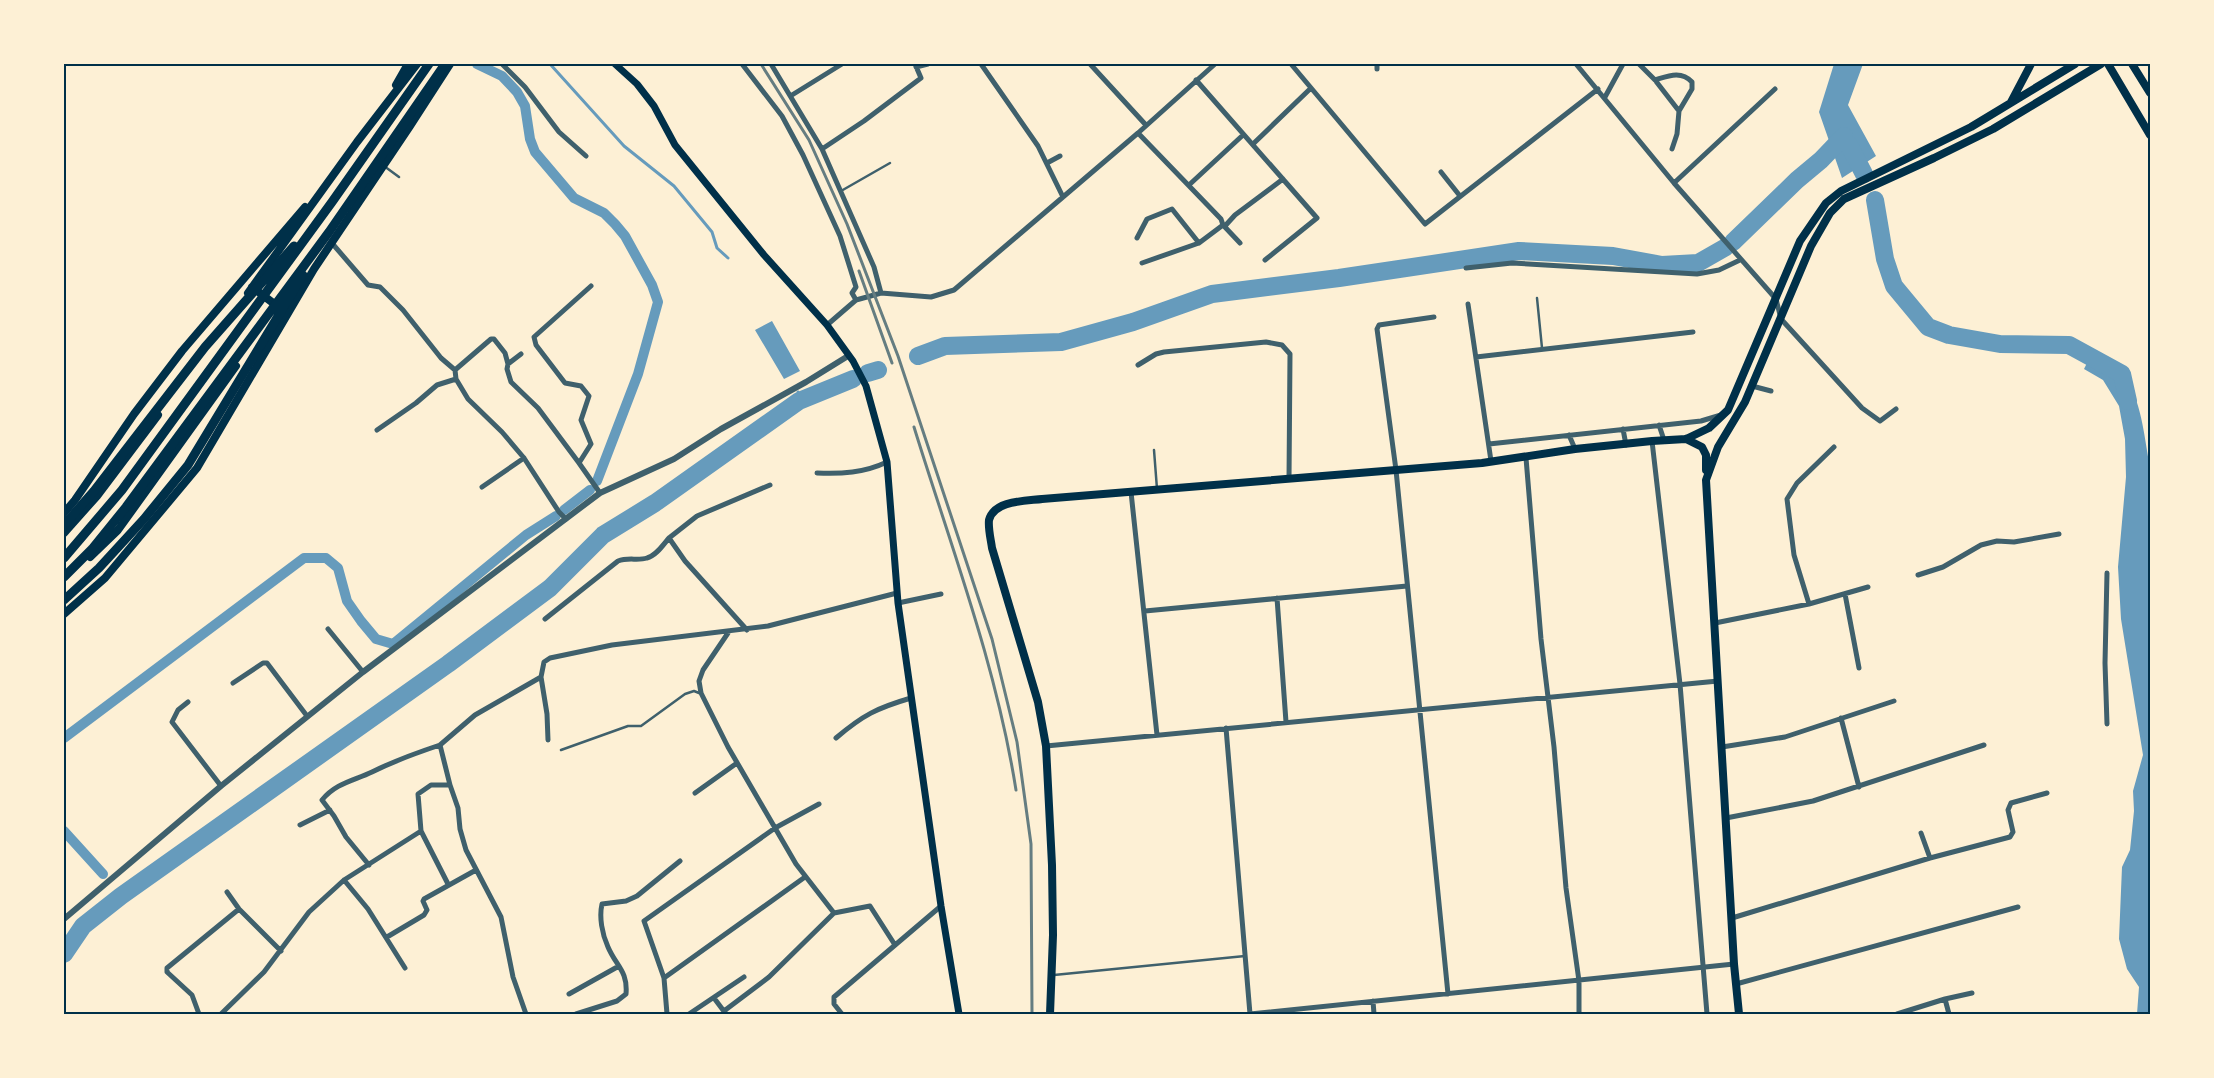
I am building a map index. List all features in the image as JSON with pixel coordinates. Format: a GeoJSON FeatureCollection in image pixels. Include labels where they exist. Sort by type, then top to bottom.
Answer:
{"type":"FeatureCollection","features":[{"type":"Feature","properties":{"kind":"highway"},"geometry":{"type":"LineString","coordinates":[[64,558],[122,490],[332,202],[429,64]]}},
{"type":"Feature","properties":{"kind":"highway"},"geometry":{"type":"LineString","coordinates":[[64,577],[92,549],[126,507],[329,232],[445,64]]}},
{"type":"Feature","properties":{"kind":"highway"},"geometry":{"type":"LineString","coordinates":[[64,525],[94,490],[205,347],[332,202]]}},
{"type":"Feature","properties":{"kind":"highway"},"geometry":{"type":"LineString","coordinates":[[64,600],[138,526],[188,465],[329,232]]}},
{"type":"Feature","properties":{"kind":"main road"},"geometry":{"type":"LineString","coordinates":[[384,106],[408,64]]}},
{"type":"Feature","properties":{"kind":"main road"},"geometry":{"type":"LineString","coordinates":[[64,533],[97,496],[134,448],[384,106],[417,64]]}},
{"type":"Feature","properties":{"kind":"main road"},"geometry":{"type":"LineString","coordinates":[[64,614],[105,578],[197,468],[314,269],[450,64]]}},
{"type":"Feature","properties":{"kind":"main road"},"geometry":{"type":"LineString","coordinates":[[410,126],[456,64]]}},
{"type":"Feature","properties":{"kind":"main road"},"geometry":{"type":"LineString","coordinates":[[615,64],[637,84],[654,106],[675,145],[758,248],[827,325],[859,370],[866,386],[887,462],[898,603],[941,906],[959,1014]]}},
{"type":"Feature","properties":{"kind":"main road"},"geometry":{"type":"LineString","coordinates":[[2010,104],[2031,64]]}},
{"type":"Feature","properties":{"kind":"main road"},"geometry":{"type":"LineString","coordinates":[[1686,440],[1709,428],[1727,412],[1800,241],[1826,204],[1841,191],[1971,127],[2075,64]]}},
{"type":"Feature","properties":{"kind":"main road"},"geometry":{"type":"LineString","coordinates":[[1706,480],[1718,447],[1739,413],[1752,386],[1811,246],[1830,213],[1844,199],[1993,129],[2101,64]]}},
{"type":"Feature","properties":{"kind":"main road"},"geometry":{"type":"LineString","coordinates":[[2108,64],[2150,135]]}},
{"type":"Feature","properties":{"kind":"main road"},"geometry":{"type":"LineString","coordinates":[[2132,64],[2150,93]]}},
{"type":"Feature","properties":{"kind":"main road"},"geometry":{"type":"LineString","coordinates":[[64,513],[76,500],[134,414],[182,351],[281,233],[324,188]]}},
{"type":"Feature","properties":{"kind":"main road"},"geometry":{"type":"LineString","coordinates":[[1800,241],[1811,246]]}},
{"type":"Feature","properties":{"kind":"main road"},"geometry":{"type":"LineString","coordinates":[[64,581],[118,530],[278,306],[314,269]]}},
{"type":"Feature","properties":{"kind":"main road"},"geometry":{"type":"LineString","coordinates":[[252,287],[278,306]]}},
{"type":"Feature","properties":{"kind":"main road"},"geometry":{"type":"LineString","coordinates":[[1050,1014],[1052,865],[1046,746],[1038,702],[992,548],[990,518],[994,511],[1006,504],[1042,499],[1289,480],[1526,458],[1575,449],[1664,440],[1686,440],[1698,444],[1705,451],[1734,964],[1739,1014]]}},
{"type":"Feature","properties":{"kind":"street"},"geometry":{"type":"LineString","coordinates":[[502,64],[525,87],[559,132],[586,156]]}},
{"type":"Feature","properties":{"kind":"street"},"geometry":{"type":"LineString","coordinates":[[742,64],[782,116],[803,155],[840,236],[855,277],[856,287],[852,293],[856,300]]}},
{"type":"Feature","properties":{"kind":"street"},"geometry":{"type":"LineString","coordinates":[[771,64],[792,95],[822,148],[874,267],[881,293]]}},
{"type":"Feature","properties":{"kind":"street"},"geometry":{"type":"LineString","coordinates":[[792,95],[842,64]]}},
{"type":"Feature","properties":{"kind":"street"},"geometry":{"type":"LineString","coordinates":[[822,148],[864,122],[920,78],[916,65],[928,64]]}},
{"type":"Feature","properties":{"kind":"street"},"geometry":{"type":"LineString","coordinates":[[981,64],[1014,109],[1048,163],[1063,197]]}},
{"type":"Feature","properties":{"kind":"street"},"geometry":{"type":"LineString","coordinates":[[1090,64],[1145,124]]}},
{"type":"Feature","properties":{"kind":"street"},"geometry":{"type":"LineString","coordinates":[[827,325],[856,300],[881,293],[931,297],[954,290],[1138,133],[1145,124],[1215,64]]}},
{"type":"Feature","properties":{"kind":"street"},"geometry":{"type":"LineString","coordinates":[[1291,64],[1425,224],[1598,89]]}},
{"type":"Feature","properties":{"kind":"street"},"geometry":{"type":"LineString","coordinates":[[1576,64],[1674,183],[1776,299],[1781,319],[1862,408],[1880,421],[1896,409]]}},
{"type":"Feature","properties":{"kind":"street"},"geometry":{"type":"LineString","coordinates":[[1604,97],[1623,64]]}},
{"type":"Feature","properties":{"kind":"street"},"geometry":{"type":"LineString","coordinates":[[1639,64],[1655,80],[1679,111]]}},
{"type":"Feature","properties":{"kind":"street"},"geometry":{"type":"LineString","coordinates":[[1655,80],[1680,74],[1692,82],[1692,89],[1679,111],[1677,134],[1672,149]]}},
{"type":"Feature","properties":{"kind":"street"},"geometry":{"type":"LineString","coordinates":[[1196,80],[1242,135],[1253,144],[1317,218],[1265,260]]}},
{"type":"Feature","properties":{"kind":"street"},"geometry":{"type":"LineString","coordinates":[[1253,144],[1311,88]]}},
{"type":"Feature","properties":{"kind":"street"},"geometry":{"type":"LineString","coordinates":[[1674,183],[1775,88]]}},
{"type":"Feature","properties":{"kind":"street"},"geometry":{"type":"LineString","coordinates":[[1138,133],[1221,219],[1240,243]]}},
{"type":"Feature","properties":{"kind":"street"},"geometry":{"type":"LineString","coordinates":[[1188,184],[1242,135]]}},
{"type":"Feature","properties":{"kind":"street"},"geometry":{"type":"LineString","coordinates":[[1048,163],[1060,156]]}},
{"type":"Feature","properties":{"kind":"street"},"geometry":{"type":"LineString","coordinates":[[1441,172],[1460,196]]}},
{"type":"Feature","properties":{"kind":"street"},"geometry":{"type":"LineString","coordinates":[[1142,264],[1199,244],[1282,179]]}},
{"type":"Feature","properties":{"kind":"street"},"geometry":{"type":"LineString","coordinates":[[1137,238],[1147,219],[1172,209],[1199,244]]}},
{"type":"Feature","properties":{"kind":"street"},"geometry":{"type":"LineString","coordinates":[[331,242],[368,284],[380,287],[403,310],[441,358],[455,370],[456,379],[468,399],[502,432],[524,458],[559,512],[566,518]]}},
{"type":"Feature","properties":{"kind":"street"},"geometry":{"type":"LineString","coordinates":[[1466,268],[1512,263],[1697,274],[1719,270],[1740,260]]}},
{"type":"Feature","properties":{"kind":"street"},"geometry":{"type":"LineString","coordinates":[[579,463],[591,444],[581,420],[589,396],[581,386],[565,383],[539,350],[534,340],[535,336],[591,286]]}},
{"type":"Feature","properties":{"kind":"street"},"geometry":{"type":"LineString","coordinates":[[1468,304],[1491,460]]}},
{"type":"Feature","properties":{"kind":"street"},"geometry":{"type":"LineString","coordinates":[[1434,317],[1379,325],[1378,329],[1396,470],[1418,711],[1448,994]]}},
{"type":"Feature","properties":{"kind":"street"},"geometry":{"type":"LineString","coordinates":[[1476,358],[1542,348],[1693,332]]}},
{"type":"Feature","properties":{"kind":"street"},"geometry":{"type":"LineString","coordinates":[[455,370],[491,339],[494,339],[501,346],[508,364],[507,369],[511,382],[538,408],[600,493]]}},
{"type":"Feature","properties":{"kind":"street"},"geometry":{"type":"LineString","coordinates":[[1138,365],[1156,354],[1164,352],[1266,342],[1282,345],[1290,354],[1289,480]]}},
{"type":"Feature","properties":{"kind":"street"},"geometry":{"type":"LineString","coordinates":[[508,364],[521,354]]}},
{"type":"Feature","properties":{"kind":"street"},"geometry":{"type":"LineString","coordinates":[[64,919],[307,716],[600,493],[674,459],[848,356]]}},
{"type":"Feature","properties":{"kind":"street"},"geometry":{"type":"LineString","coordinates":[[378,430],[416,403],[438,384],[456,379]]}},
{"type":"Feature","properties":{"kind":"street"},"geometry":{"type":"LineString","coordinates":[[1752,386],[1771,391]]}},
{"type":"Feature","properties":{"kind":"street"},"geometry":{"type":"LineString","coordinates":[[1489,444],[1701,421],[1727,412]]}},
{"type":"Feature","properties":{"kind":"street"},"geometry":{"type":"LineString","coordinates":[[1659,425],[1664,440]]}},
{"type":"Feature","properties":{"kind":"street"},"geometry":{"type":"LineString","coordinates":[[1623,429],[1626,445]]}},
{"type":"Feature","properties":{"kind":"street"},"geometry":{"type":"LineString","coordinates":[[1569,435],[1575,449]]}},
{"type":"Feature","properties":{"kind":"street"},"geometry":{"type":"LineString","coordinates":[[1652,441],[1680,684],[1707,1014]]}},
{"type":"Feature","properties":{"kind":"street"},"geometry":{"type":"LineString","coordinates":[[1809,604],[1794,555],[1786,499],[1797,483],[1834,446]]}},
{"type":"Feature","properties":{"kind":"street"},"geometry":{"type":"LineString","coordinates":[[482,487],[524,458]]}},
{"type":"Feature","properties":{"kind":"street"},"geometry":{"type":"LineString","coordinates":[[1526,458],[1566,888],[1579,981],[1579,1014]]}},
{"type":"Feature","properties":{"kind":"street"},"geometry":{"type":"LineString","coordinates":[[817,473],[846,474],[875,468],[887,462]]}},
{"type":"Feature","properties":{"kind":"street"},"geometry":{"type":"LineString","coordinates":[[545,619],[618,561],[629,558],[646,559],[657,552],[668,538],[697,516],[770,485]]}},
{"type":"Feature","properties":{"kind":"street"},"geometry":{"type":"LineString","coordinates":[[1131,492],[1157,735]]}},
{"type":"Feature","properties":{"kind":"street"},"geometry":{"type":"LineString","coordinates":[[1918,575],[1943,567],[1981,546],[1997,541],[2014,542],[2059,534]]}},
{"type":"Feature","properties":{"kind":"street"},"geometry":{"type":"LineString","coordinates":[[668,538],[685,561],[747,630]]}},
{"type":"Feature","properties":{"kind":"street"},"geometry":{"type":"LineString","coordinates":[[2107,573],[2105,663],[2107,724]]}},
{"type":"Feature","properties":{"kind":"street"},"geometry":{"type":"LineString","coordinates":[[1145,610],[1407,586]]}},
{"type":"Feature","properties":{"kind":"street"},"geometry":{"type":"LineString","coordinates":[[1715,623],[1809,604],[1868,587]]}},
{"type":"Feature","properties":{"kind":"street"},"geometry":{"type":"LineString","coordinates":[[548,740],[547,714],[541,677],[544,662],[560,655],[632,642],[747,630],[786,622],[897,592]]}},
{"type":"Feature","properties":{"kind":"street"},"geometry":{"type":"LineString","coordinates":[[898,603],[941,594]]}},
{"type":"Feature","properties":{"kind":"street"},"geometry":{"type":"LineString","coordinates":[[1845,594],[1859,668]]}},
{"type":"Feature","properties":{"kind":"street"},"geometry":{"type":"LineString","coordinates":[[1277,598],[1286,722]]}},
{"type":"Feature","properties":{"kind":"street"},"geometry":{"type":"LineString","coordinates":[[328,629],[363,672]]}},
{"type":"Feature","properties":{"kind":"street"},"geometry":{"type":"LineString","coordinates":[[728,632],[703,670],[699,680],[701,693],[737,763],[775,828],[805,877],[834,913]]}},
{"type":"Feature","properties":{"kind":"street"},"geometry":{"type":"LineString","coordinates":[[233,682],[263,662],[267,663],[307,716]]}},
{"type":"Feature","properties":{"kind":"street"},"geometry":{"type":"LineString","coordinates":[[369,865],[346,837],[322,800],[344,782],[391,761],[440,745],[475,715],[541,677]]}},
{"type":"Feature","properties":{"kind":"street"},"geometry":{"type":"LineString","coordinates":[[1046,746],[1718,681]]}},
{"type":"Feature","properties":{"kind":"street"},"geometry":{"type":"LineString","coordinates":[[836,738],[860,718],[880,708],[911,698]]}},
{"type":"Feature","properties":{"kind":"street"},"geometry":{"type":"LineString","coordinates":[[1722,747],[1778,738],[1894,701]]}},
{"type":"Feature","properties":{"kind":"street"},"geometry":{"type":"LineString","coordinates":[[188,702],[178,710],[172,722],[221,786]]}},
{"type":"Feature","properties":{"kind":"street"},"geometry":{"type":"LineString","coordinates":[[1841,718],[1859,786]]}},
{"type":"Feature","properties":{"kind":"street"},"geometry":{"type":"LineString","coordinates":[[1226,728],[1250,1014],[1734,964]]}},
{"type":"Feature","properties":{"kind":"street"},"geometry":{"type":"LineString","coordinates":[[440,745],[450,786],[458,808],[460,829],[476,870],[501,917],[513,977],[526,1014]]}},
{"type":"Feature","properties":{"kind":"street"},"geometry":{"type":"LineString","coordinates":[[1726,818],[1813,801],[1984,745]]}},
{"type":"Feature","properties":{"kind":"street"},"geometry":{"type":"LineString","coordinates":[[695,792],[737,763]]}},
{"type":"Feature","properties":{"kind":"street"},"geometry":{"type":"LineString","coordinates":[[448,884],[421,830],[418,794],[431,785],[450,786]]}},
{"type":"Feature","properties":{"kind":"street"},"geometry":{"type":"LineString","coordinates":[[1732,918],[1930,858],[2010,837],[2013,832],[2008,810],[2011,803],[2047,793]]}},
{"type":"Feature","properties":{"kind":"street"},"geometry":{"type":"LineString","coordinates":[[667,1014],[664,978],[644,921],[775,828],[819,804]]}},
{"type":"Feature","properties":{"kind":"street"},"geometry":{"type":"LineString","coordinates":[[300,825],[330,810]]}},
{"type":"Feature","properties":{"kind":"street"},"geometry":{"type":"LineString","coordinates":[[221,1014],[264,972],[309,912],[344,880],[421,830]]}},
{"type":"Feature","properties":{"kind":"street"},"geometry":{"type":"LineString","coordinates":[[1921,833],[1930,858]]}},
{"type":"Feature","properties":{"kind":"street"},"geometry":{"type":"LineString","coordinates":[[576,1014],[617,1001],[626,994],[627,982],[608,947],[599,914],[602,904],[626,901],[637,896],[680,861]]}},
{"type":"Feature","properties":{"kind":"street"},"geometry":{"type":"LineString","coordinates":[[387,937],[424,915],[428,910],[423,901],[424,899],[476,870]]}},
{"type":"Feature","properties":{"kind":"street"},"geometry":{"type":"LineString","coordinates":[[664,978],[805,877]]}},
{"type":"Feature","properties":{"kind":"street"},"geometry":{"type":"LineString","coordinates":[[344,880],[387,937],[405,968]]}},
{"type":"Feature","properties":{"kind":"street"},"geometry":{"type":"LineString","coordinates":[[227,892],[240,909],[281,951]]}},
{"type":"Feature","properties":{"kind":"street"},"geometry":{"type":"LineString","coordinates":[[714,998],[725,1012],[769,977],[834,913],[870,906],[895,945]]}},
{"type":"Feature","properties":{"kind":"street"},"geometry":{"type":"LineString","coordinates":[[842,1014],[834,1004],[834,997],[941,906]]}},
{"type":"Feature","properties":{"kind":"street"},"geometry":{"type":"LineString","coordinates":[[1736,984],[2018,907]]}},
{"type":"Feature","properties":{"kind":"street"},"geometry":{"type":"LineString","coordinates":[[199,1014],[192,995],[168,972],[167,968],[240,909]]}},
{"type":"Feature","properties":{"kind":"street"},"geometry":{"type":"LineString","coordinates":[[569,994],[619,966]]}},
{"type":"Feature","properties":{"kind":"street"},"geometry":{"type":"LineString","coordinates":[[689,1014],[744,977]]}},
{"type":"Feature","properties":{"kind":"street"},"geometry":{"type":"LineString","coordinates":[[1897,1014],[1945,999],[1972,993]]}},
{"type":"Feature","properties":{"kind":"street"},"geometry":{"type":"LineString","coordinates":[[1945,999],[1949,1014]]}},
{"type":"Feature","properties":{"kind":"street"},"geometry":{"type":"LineString","coordinates":[[1373,1001],[1374,1014]]}},
{"type":"Feature","properties":{"kind":"lane"},"geometry":{"type":"LineString","coordinates":[[841,191],[890,163]]}},
{"type":"Feature","properties":{"kind":"lane"},"geometry":{"type":"LineString","coordinates":[[384,166],[398,177]]}},
{"type":"Feature","properties":{"kind":"lane"},"geometry":{"type":"LineString","coordinates":[[1537,298],[1542,348]]}},
{"type":"Feature","properties":{"kind":"lane"},"geometry":{"type":"LineString","coordinates":[[1154,450],[1157,490]]}},
{"type":"Feature","properties":{"kind":"lane"},"geometry":{"type":"LineString","coordinates":[[561,750],[628,726],[641,726],[685,694],[694,691],[701,693]]}},
{"type":"Feature","properties":{"kind":"lane"},"geometry":{"type":"LineString","coordinates":[[1052,975],[1246,956]]}},
{"type":"Feature","properties":{"kind":"water"},"geometry":{"type":"Polygon","coordinates":[[[1834,64],[1863,64],[1848,105],[1876,156],[1842,178],[1819,112],[1834,64]]]}},
{"type":"Feature","properties":{"kind":"water"},"geometry":{"type":"Polygon","coordinates":[[[772,321],[800,371],[784,379],[755,330],[772,321]]]}},
{"type":"Feature","properties":{"kind":"water"},"geometry":{"type":"Polygon","coordinates":[[[2092,353],[2120,374],[2133,392],[2140,412],[2150,467],[2150,1014],[2137,1014],[2139,987],[2127,969],[2119,939],[2122,867],[2130,850],[2134,811],[2133,791],[2143,755],[2121,619],[2118,567],[2126,477],[2125,439],[2119,406],[2103,380],[2084,369],[2092,353]]]}},
{"type":"Feature","properties":{"kind":"waterway"},"geometry":{"type":"LineString","coordinates":[[477,64],[502,76],[517,92],[525,106],[530,139],[535,152],[574,198],[604,213],[625,236],[652,285],[658,302],[638,374],[597,481]]}},
{"type":"Feature","properties":{"kind":"waterway"},"geometry":{"type":"LineString","coordinates":[[550,64],[624,146],[674,186],[712,232],[717,248],[728,258]]}},
{"type":"Feature","properties":{"kind":"waterway"},"geometry":{"type":"LineString","coordinates":[[1733,242],[1844,136]]}},
{"type":"Feature","properties":{"kind":"waterway"},"geometry":{"type":"LineString","coordinates":[[1849,145],[1864,174]]}},
{"type":"Feature","properties":{"kind":"waterway"},"geometry":{"type":"LineString","coordinates":[[1875,200],[1885,259],[1894,286],[1928,327],[1949,335],[2000,344],[2069,345],[2122,374],[2128,401]]}},
{"type":"Feature","properties":{"kind":"waterway"},"geometry":{"type":"LineString","coordinates":[[918,356],[945,346],[1061,342],[1133,322],[1212,294],[1339,278],[1519,251],[1613,256],[1662,265],[1698,263],[1726,247]]}},
{"type":"Feature","properties":{"kind":"waterway"},"geometry":{"type":"LineString","coordinates":[[868,373],[878,370]]}},
{"type":"Feature","properties":{"kind":"waterway"},"geometry":{"type":"LineString","coordinates":[[64,954],[83,926],[121,896],[448,664],[550,588],[603,535],[655,503],[799,401],[853,379]]}},
{"type":"Feature","properties":{"kind":"waterway"},"geometry":{"type":"LineString","coordinates":[[798,392],[799,401]]}},
{"type":"Feature","properties":{"kind":"waterway"},"geometry":{"type":"LineString","coordinates":[[564,510],[590,490]]}},
{"type":"Feature","properties":{"kind":"waterway"},"geometry":{"type":"LineString","coordinates":[[64,738],[304,558],[326,558],[338,568],[347,601],[361,621],[376,639],[393,644],[526,535],[556,516]]}},
{"type":"Feature","properties":{"kind":"waterway"},"geometry":{"type":"LineString","coordinates":[[64,831],[103,874]]}},
{"type":"Feature","properties":{"kind":"railway"},"geometry":{"type":"LineString","coordinates":[[761,64],[809,140],[847,224],[898,356],[992,639],[1017,742],[1031,844],[1032,1014]]}},
{"type":"Feature","properties":{"kind":"railway"},"geometry":{"type":"LineString","coordinates":[[859,271],[892,363]]}},
{"type":"Feature","properties":{"kind":"railway"},"geometry":{"type":"LineString","coordinates":[[914,427],[985,651],[997,697],[1016,790]]}}]}
